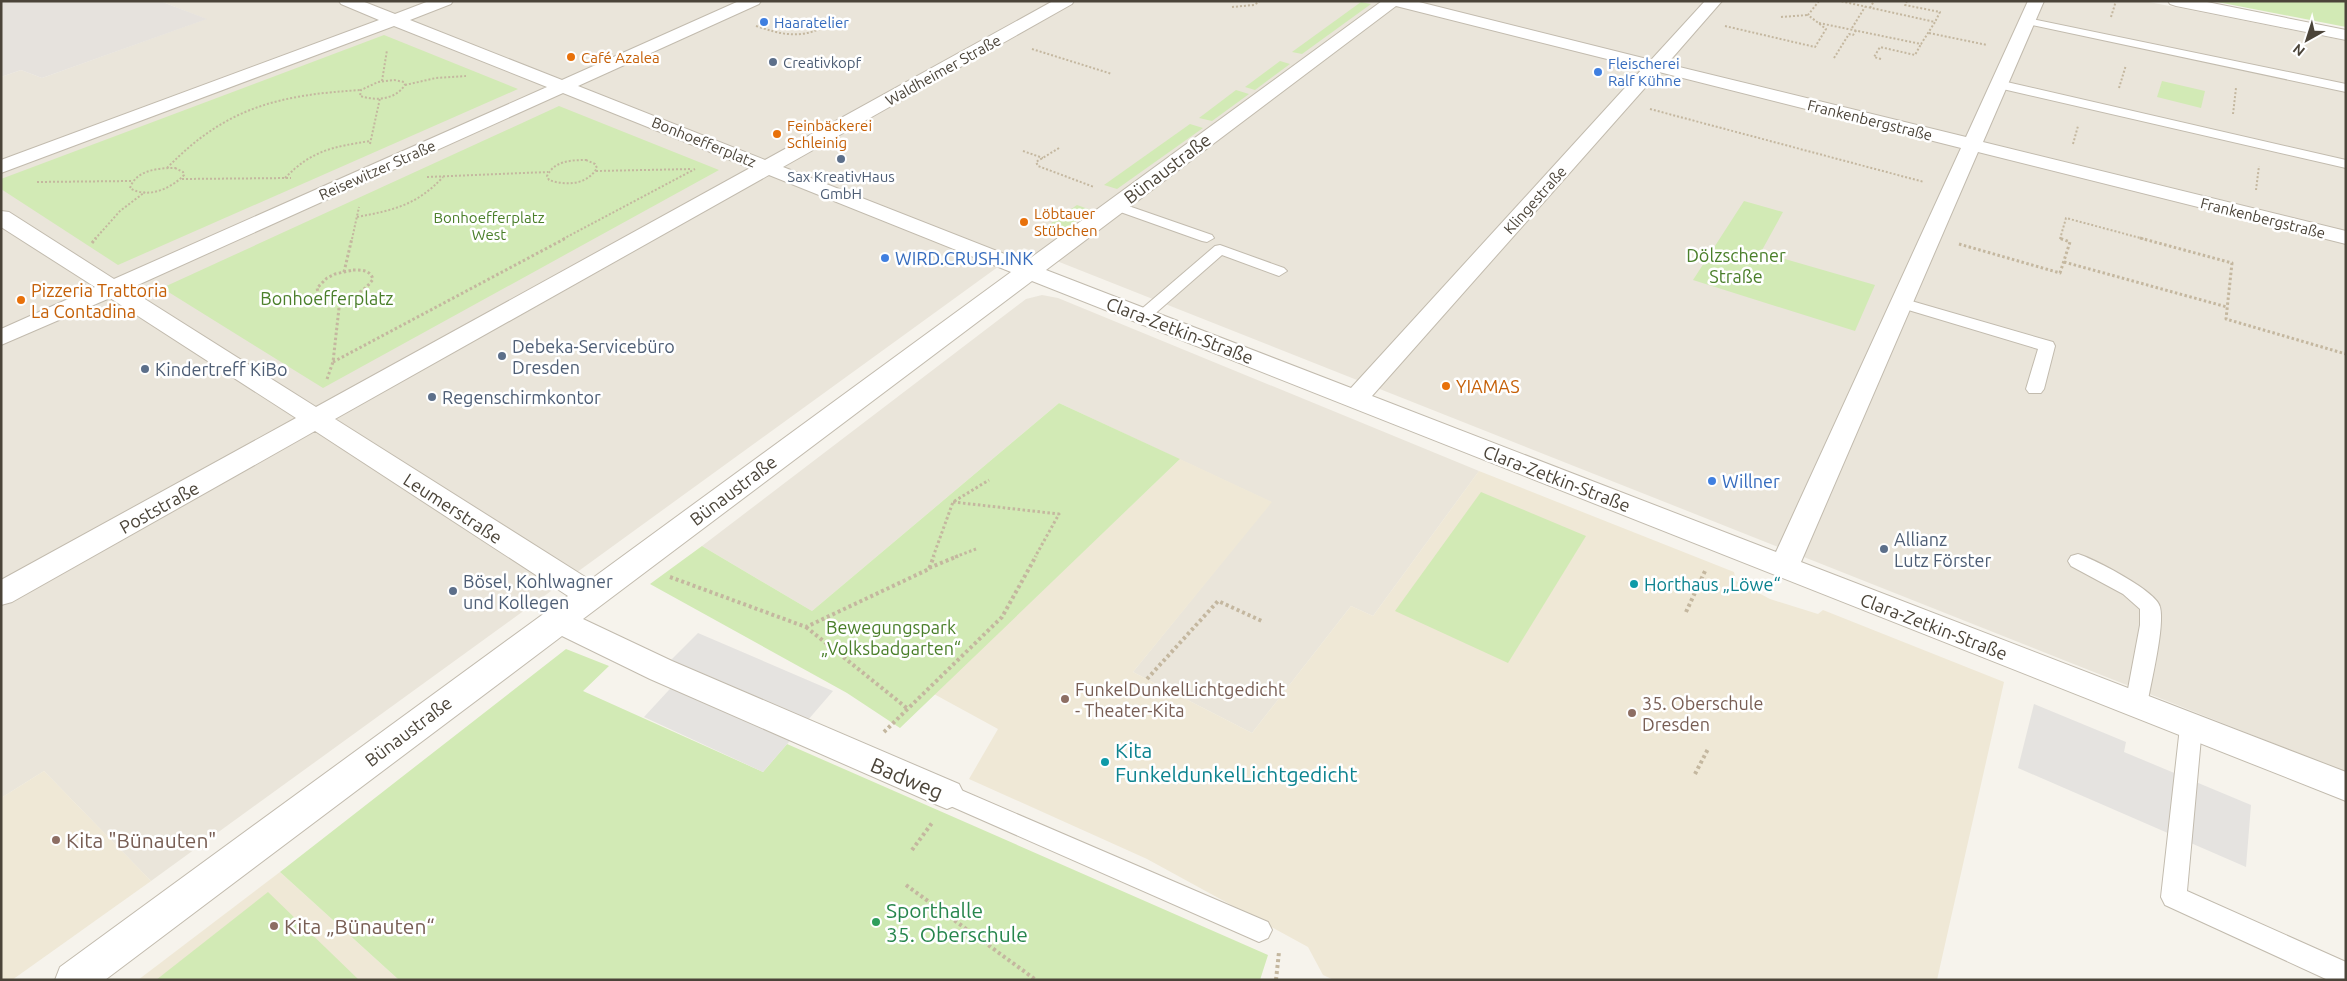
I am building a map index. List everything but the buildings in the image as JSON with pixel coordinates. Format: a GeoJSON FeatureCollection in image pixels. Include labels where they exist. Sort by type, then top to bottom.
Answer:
{"type":"FeatureCollection","features":[{"type":"Feature","properties":{"kind":"street","name":"Bonhoefferplatz"},"geometry":{"type":"LineString","coordinates":[[346,1],[769,168]]}},
{"type":"Feature","properties":{"kind":"street"},"geometry":{"type":"LineString","coordinates":[[1,167],[445,1]]}},
{"type":"Feature","properties":{"kind":"street","name":"Reisewitzer Straße"},"geometry":{"type":"LineString","coordinates":[[1,338],[753,1]]}},
{"type":"Feature","properties":{"kind":"street","name":"Waldheimer Straße"},"geometry":{"type":"LineString","coordinates":[[769,168],[1066,1]]}},
{"type":"Feature","properties":{"kind":"street","name":"Frankenbergstraße"},"geometry":{"type":"LineString","coordinates":[[1393,1],[2346,238]]}},
{"type":"Feature","properties":{"kind":"street","name":"Bünaustraße"},"geometry":{"type":"LineString","coordinates":[[74,980],[590,595],[1393,1]]}},
{"type":"Feature","properties":{"kind":"street","name":"Klingestraße"},"geometry":{"type":"LineString","coordinates":[[1356,398],[1714,1]]}},
{"type":"Feature","properties":{"kind":"street"},"geometry":{"type":"LineString","coordinates":[[1784,567],[2036,1]]}},
{"type":"Feature","properties":{"kind":"street"},"geometry":{"type":"LineString","coordinates":[[2176,1],[2346,35]]}},
{"type":"Feature","properties":{"kind":"street","name":"Bonhoefferplatz"},"geometry":{"type":"LineString","coordinates":[[316,420],[769,168]]}},
{"type":"Feature","properties":{"kind":"street","name":"Clara-Zetkin-Straße"},"geometry":{"type":"LineString","coordinates":[[769,168],[2346,787]]}},
{"type":"Feature","properties":{"kind":"street"},"geometry":{"type":"LineString","coordinates":[[1,217],[316,420]]}},
{"type":"Feature","properties":{"kind":"street","name":"Poststraße"},"geometry":{"type":"LineString","coordinates":[[1,594],[316,420]]}},
{"type":"Feature","properties":{"kind":"street","name":"Leumerstraße"},"geometry":{"type":"LineString","coordinates":[[316,420],[590,595]]}},
{"type":"Feature","properties":{"kind":"street","name":"Badweg"},"geometry":{"type":"LineString","coordinates":[[557,620],[661,670],[947,794]]}},
{"type":"Feature","properties":{"kind":"lane"},"geometry":{"type":"LineString","coordinates":[[2027,21],[2346,88]]}},
{"type":"Feature","properties":{"kind":"lane"},"geometry":{"type":"LineString","coordinates":[[1998,84],[2346,164]]}},
{"type":"Feature","properties":{"kind":"lane"},"geometry":{"type":"LineString","coordinates":[[1121,202],[1207,238]]}},
{"type":"Feature","properties":{"kind":"lane"},"geometry":{"type":"LineString","coordinates":[[1144,315],[1220,249],[1280,271]]}},
{"type":"Feature","properties":{"kind":"lane"},"geometry":{"type":"LineString","coordinates":[[1901,303],[2047,346],[2035,389]]}},
{"type":"Feature","properties":{"kind":"lane"},"geometry":{"type":"LineString","coordinates":[[2078,561],[2130,589],[2150,606],[2150,625],[2136,705]]}},
{"type":"Feature","properties":{"kind":"lane"},"geometry":{"type":"LineString","coordinates":[[2191,727],[2174,897],[2346,975]]}},
{"type":"Feature","properties":{"kind":"lane","name":"Badweg"},"geometry":{"type":"LineString","coordinates":[[947,794],[1259,930]]}},
{"type":"Feature","properties":{"kind":"path"},"geometry":{"type":"LineString","coordinates":[[1232,7],[1254,5],[1260,1]]}},
{"type":"Feature","properties":{"kind":"path"},"geometry":{"type":"LineString","coordinates":[[1808,15],[1817,2],[1828,1]]}},
{"type":"Feature","properties":{"kind":"path"},"geometry":{"type":"LineString","coordinates":[[1840,1],[1935,22]]}},
{"type":"Feature","properties":{"kind":"path"},"geometry":{"type":"LineString","coordinates":[[1870,8],[1874,1]]}},
{"type":"Feature","properties":{"kind":"path"},"geometry":{"type":"LineString","coordinates":[[1881,59],[1874,57],[1880,47],[1915,55],[1940,12],[1905,5],[1907,1]]}},
{"type":"Feature","properties":{"kind":"path"},"geometry":{"type":"LineString","coordinates":[[1852,28],[1865,7]]}},
{"type":"Feature","properties":{"kind":"path"},"geometry":{"type":"LineString","coordinates":[[722,15],[791,37],[811,33],[822,28]]}},
{"type":"Feature","properties":{"kind":"path"},"geometry":{"type":"LineString","coordinates":[[1698,19],[1814,47],[1826,29],[1808,15],[1781,17]]}},
{"type":"Feature","properties":{"kind":"path"},"geometry":{"type":"LineString","coordinates":[[1819,23],[1852,28],[1922,44]]}},
{"type":"Feature","properties":{"kind":"path"},"geometry":{"type":"LineString","coordinates":[[1834,58],[1849,34],[1853,35],[1857,30]]}},
{"type":"Feature","properties":{"kind":"path"},"geometry":{"type":"LineString","coordinates":[[1929,33],[1973,42]]}},
{"type":"Feature","properties":{"kind":"path"},"geometry":{"type":"LineString","coordinates":[[2114,110],[2132,43]]}},
{"type":"Feature","properties":{"kind":"path"},"geometry":{"type":"LineString","coordinates":[[1030,49],[1112,74]]}},
{"type":"Feature","properties":{"kind":"path"},"geometry":{"type":"LineString","coordinates":[[2230,137],[2239,66]]}},
{"type":"Feature","properties":{"kind":"path"},"geometry":{"type":"LineString","coordinates":[[167,168],[183,149],[207,130],[238,112],[278,100],[317,92],[361,90],[371,84],[386,80],[404,82],[405,88],[402,91],[380,98],[364,98],[360,96],[361,90]]}},
{"type":"Feature","properties":{"kind":"path"},"geometry":{"type":"LineString","coordinates":[[344,272],[357,217],[362,177],[380,98]]}},
{"type":"Feature","properties":{"kind":"path"},"geometry":{"type":"LineString","coordinates":[[2065,168],[2085,104]]}},
{"type":"Feature","properties":{"kind":"path"},"geometry":{"type":"LineString","coordinates":[[1654,110],[1704,121],[1951,190]]}},
{"type":"Feature","properties":{"kind":"path"},"geometry":{"type":"LineString","coordinates":[[285,178],[300,161],[316,152],[370,141]]}},
{"type":"Feature","properties":{"kind":"path"},"geometry":{"type":"LineString","coordinates":[[2252,215],[2262,145]]}},
{"type":"Feature","properties":{"kind":"path"},"geometry":{"type":"LineString","coordinates":[[1059,148],[1036,162],[1038,166],[1121,202]]}},
{"type":"Feature","properties":{"kind":"path"},"geometry":{"type":"LineString","coordinates":[[1023,150],[1043,158]]}},
{"type":"Feature","properties":{"kind":"path"},"geometry":{"type":"LineString","coordinates":[[426,177],[548,172],[564,162],[579,160],[591,162],[597,168],[596,171]]}},
{"type":"Feature","properties":{"kind":"path"},"geometry":{"type":"LineString","coordinates":[[29,182],[132,181],[144,174],[167,168],[175,168],[183,172],[182,179]]}},
{"type":"Feature","properties":{"kind":"path"},"geometry":{"type":"LineString","coordinates":[[333,362],[695,169]]}},
{"type":"Feature","properties":{"kind":"path"},"geometry":{"type":"LineString","coordinates":[[548,172],[549,180],[569,183],[586,179],[596,171],[703,169]]}},
{"type":"Feature","properties":{"kind":"path"},"geometry":{"type":"LineString","coordinates":[[357,217],[389,212],[412,204],[429,193],[444,177]]}},
{"type":"Feature","properties":{"kind":"path"},"geometry":{"type":"LineString","coordinates":[[74,263],[120,211],[146,192],[170,186],[182,179],[295,178]]}},
{"type":"Feature","properties":{"kind":"path"},"geometry":{"type":"LineString","coordinates":[[132,181],[130,184],[131,189],[146,192]]}},
{"type":"Feature","properties":{"kind":"path"},"geometry":{"type":"LineString","coordinates":[[1931,236],[2060,273],[2070,242],[2060,239],[2066,218],[2232,263],[2226,319],[2346,354]]}},
{"type":"Feature","properties":{"kind":"path"},"geometry":{"type":"LineString","coordinates":[[2064,262],[2227,307]]}},
{"type":"Feature","properties":{"kind":"path"},"geometry":{"type":"LineString","coordinates":[[344,272],[368,272],[373,280],[366,289],[340,299],[324,298],[316,292],[317,288],[327,278],[344,272]]}},
{"type":"Feature","properties":{"kind":"path"},"geometry":{"type":"LineString","coordinates":[[316,420],[323,388],[333,362],[340,299]]}},
{"type":"Feature","properties":{"kind":"path"},"geometry":{"type":"LineString","coordinates":[[928,569],[953,502],[989,480]]}},
{"type":"Feature","properties":{"kind":"path"},"geometry":{"type":"LineString","coordinates":[[631,566],[664,575],[806,627],[908,709],[1002,618],[1059,514],[953,502]]}},
{"type":"Feature","properties":{"kind":"path"},"geometry":{"type":"LineString","coordinates":[[1686,612],[1709,562],[1716,540]]}},
{"type":"Feature","properties":{"kind":"path"},"geometry":{"type":"LineString","coordinates":[[806,627],[928,569],[976,549]]}},
{"type":"Feature","properties":{"kind":"path"},"geometry":{"type":"LineString","coordinates":[[1147,679],[1218,600],[1264,622]]}},
{"type":"Feature","properties":{"kind":"path"},"geometry":{"type":"LineString","coordinates":[[1695,774],[1708,748]]}},
{"type":"Feature","properties":{"kind":"path"},"geometry":{"type":"LineString","coordinates":[[906,885],[1036,980]]}},
{"type":"Feature","properties":{"kind":"shaded area"},"geometry":{"type":"Polygon","coordinates":[[[1,1],[160,1],[207,19],[42,78],[21,70],[1,77],[1,1]]]}},
{"type":"Feature","properties":{"kind":"shaded area"},"geometry":{"type":"Polygon","coordinates":[[[160,1],[2144,1],[2346,41],[2346,772],[1024,248],[151,881],[44,771],[1,798],[1,77],[21,70],[42,78],[206,19],[160,1]]]}},
{"type":"Feature","properties":{"kind":"shaded area"},"geometry":{"type":"Polygon","coordinates":[[[1042,295],[1058,298],[1479,471],[1373,616],[1351,606],[1252,733],[1133,672],[1271,502],[1059,403],[812,611],[702,546],[1026,299],[1042,295]]]}},
{"type":"Feature","properties":{"kind":"shaded area","name":"35. Oberschule Dresden"},"geometry":{"type":"Polygon","coordinates":[[[1180,459],[1272,502],[1133,672],[1252,733],[1351,606],[1373,616],[1479,471],[1734,572],[1736,581],[1770,599],[1818,614],[1823,610],[2004,682],[1937,980],[1334,980],[1323,975],[1308,947],[1147,859],[969,779],[998,729],[934,694],[1180,459]]]}},
{"type":"Feature","properties":{"kind":"shaded area"},"geometry":{"type":"Polygon","coordinates":[[[698,633],[833,691],[763,772],[644,717],[680,678],[661,670],[698,633]]]}},
{"type":"Feature","properties":{"kind":"shaded area"},"geometry":{"type":"Polygon","coordinates":[[[2034,704],[2126,742],[2124,752],[2251,805],[2246,867],[2018,768],[2034,704]]]}},
{"type":"Feature","properties":{"kind":"shaded area","name":"Kita \"Bünauten\""},"geometry":{"type":"Polygon","coordinates":[[[44,771],[151,881],[12,980],[1,980],[1,798],[44,771]]]}},
{"type":"Feature","properties":{"kind":"shaded area","name":"Kita „Bünauten“"},"geometry":{"type":"Polygon","coordinates":[[[280,872],[399,980],[138,980],[280,872]]]}},
{"type":"Feature","properties":{"kind":"green space"},"geometry":{"type":"Polygon","coordinates":[[[2212,1],[2346,1],[2346,27],[2212,1]]]}},
{"type":"Feature","properties":{"kind":"green space"},"geometry":{"type":"Polygon","coordinates":[[[1361,2],[1371,4],[1302,54],[1292,52],[1361,2]]]}},
{"type":"Feature","properties":{"kind":"green space"},"geometry":{"type":"Polygon","coordinates":[[[384,35],[518,89],[118,265],[1,189],[1,179],[384,35]]]}},
{"type":"Feature","properties":{"kind":"green space"},"geometry":{"type":"Polygon","coordinates":[[[1280,61],[1290,64],[1255,90],[1245,87],[1280,61]]]}},
{"type":"Feature","properties":{"kind":"green space"},"geometry":{"type":"Polygon","coordinates":[[[2162,81],[2205,91],[2201,108],[2157,97],[2162,81]]]}},
{"type":"Feature","properties":{"kind":"green space"},"geometry":{"type":"Polygon","coordinates":[[[1236,90],[1249,94],[1212,121],[1199,118],[1236,90]]]}},
{"type":"Feature","properties":{"kind":"green space","name":"Bonhoefferplatz"},"geometry":{"type":"Polygon","coordinates":[[[559,106],[719,170],[323,388],[162,288],[559,106]]]}},
{"type":"Feature","properties":{"kind":"green space"},"geometry":{"type":"Polygon","coordinates":[[[1190,124],[1203,128],[1117,189],[1104,185],[1190,124]]]}},
{"type":"Feature","properties":{"kind":"green space","name":"Dölzschener Straße"},"geometry":{"type":"Polygon","coordinates":[[[1744,201],[1783,212],[1761,252],[1875,285],[1855,331],[1693,280],[1744,201]]]}},
{"type":"Feature","properties":{"kind":"green space"},"geometry":{"type":"Polygon","coordinates":[[[1077,205],[1091,210],[1059,234],[1044,228],[1077,205]]]}},
{"type":"Feature","properties":{"kind":"green space","name":"Bewegungspark „Volksbadgarten“"},"geometry":{"type":"Polygon","coordinates":[[[1059,403],[1180,459],[900,728],[847,693],[650,584],[702,546],[812,611],[1059,403]]]}},
{"type":"Feature","properties":{"kind":"green space"},"geometry":{"type":"Polygon","coordinates":[[[1481,492],[1586,536],[1508,663],[1395,611],[1481,492]]]}},
{"type":"Feature","properties":{"kind":"green space"},"geometry":{"type":"Polygon","coordinates":[[[566,649],[609,666],[583,691],[763,772],[787,744],[1268,955],[1260,980],[399,980],[280,872],[566,649]]]}},
{"type":"Feature","properties":{"kind":"green space","name":"Kita „Bünauten“"},"geometry":{"type":"Polygon","coordinates":[[[268,892],[359,980],[156,980],[268,892]]]}},
{"type":"Feature","properties":{"kind":"place","name":"Haaratelier"},"geometry":{"type":"Point","coordinates":[764,22]}},
{"type":"Feature","properties":{"kind":"place","name":"Café Azalea"},"geometry":{"type":"Point","coordinates":[571,57]}},
{"type":"Feature","properties":{"kind":"place","name":"Creativkopf"},"geometry":{"type":"Point","coordinates":[773,62]}},
{"type":"Feature","properties":{"kind":"place","name":"Fleischerei Ralf Kühne"},"geometry":{"type":"Point","coordinates":[1598,72]}},
{"type":"Feature","properties":{"kind":"place","name":"Feinbäckerei Schleinig"},"geometry":{"type":"Point","coordinates":[777,134]}},
{"type":"Feature","properties":{"kind":"place","name":"Sax KreativHaus GmbH"},"geometry":{"type":"Point","coordinates":[841,159]}},
{"type":"Feature","properties":{"kind":"place","name":"Löbtauer Stübchen"},"geometry":{"type":"Point","coordinates":[1024,222]}},
{"type":"Feature","properties":{"kind":"place","name":"WIRD.CRUSH.INK"},"geometry":{"type":"Point","coordinates":[885,258]}},
{"type":"Feature","properties":{"kind":"place","name":"Pizzeria Trattoria La Contadina"},"geometry":{"type":"Point","coordinates":[21,300]}},
{"type":"Feature","properties":{"kind":"place","name":"Debeka-Servicebüro Dresden"},"geometry":{"type":"Point","coordinates":[502,356]}},
{"type":"Feature","properties":{"kind":"place","name":"Kindertreff KiBo"},"geometry":{"type":"Point","coordinates":[145,369]}},
{"type":"Feature","properties":{"kind":"place","name":"YIAMAS"},"geometry":{"type":"Point","coordinates":[1446,386]}},
{"type":"Feature","properties":{"kind":"place","name":"Regenschirmkontor"},"geometry":{"type":"Point","coordinates":[432,397]}},
{"type":"Feature","properties":{"kind":"place","name":"Willner"},"geometry":{"type":"Point","coordinates":[1712,481]}},
{"type":"Feature","properties":{"kind":"place","name":"Allianz Lutz Förster"},"geometry":{"type":"Point","coordinates":[1884,549]}},
{"type":"Feature","properties":{"kind":"place","name":"Horthaus „Löwe“"},"geometry":{"type":"Point","coordinates":[1634,584]}},
{"type":"Feature","properties":{"kind":"place","name":"Bösel, Kohlwagner und Kollegen"},"geometry":{"type":"Point","coordinates":[453,591]}},
{"type":"Feature","properties":{"kind":"place","name":"FunkelDunkelLichtgedicht - Theater-Kita"},"geometry":{"type":"Point","coordinates":[1065,699]}},
{"type":"Feature","properties":{"kind":"place","name":"35. Oberschule Dresden"},"geometry":{"type":"Point","coordinates":[1632,713]}},
{"type":"Feature","properties":{"kind":"place","name":"Kita FunkeldunkelLichtgedicht"},"geometry":{"type":"Point","coordinates":[1105,762]}},
{"type":"Feature","properties":{"kind":"place","name":"Kita \"Bünauten\""},"geometry":{"type":"Point","coordinates":[56,840]}},
{"type":"Feature","properties":{"kind":"place","name":"Sporthalle 35. Oberschule"},"geometry":{"type":"Point","coordinates":[876,922]}},
{"type":"Feature","properties":{"kind":"place","name":"Kita „Bünauten“"},"geometry":{"type":"Point","coordinates":[274,926]}},
{"type":"Feature","properties":{"kind":"park label","name":"Bonhoefferplatz West"},"geometry":{"type":"Point","coordinates":[489,226]}}]}
